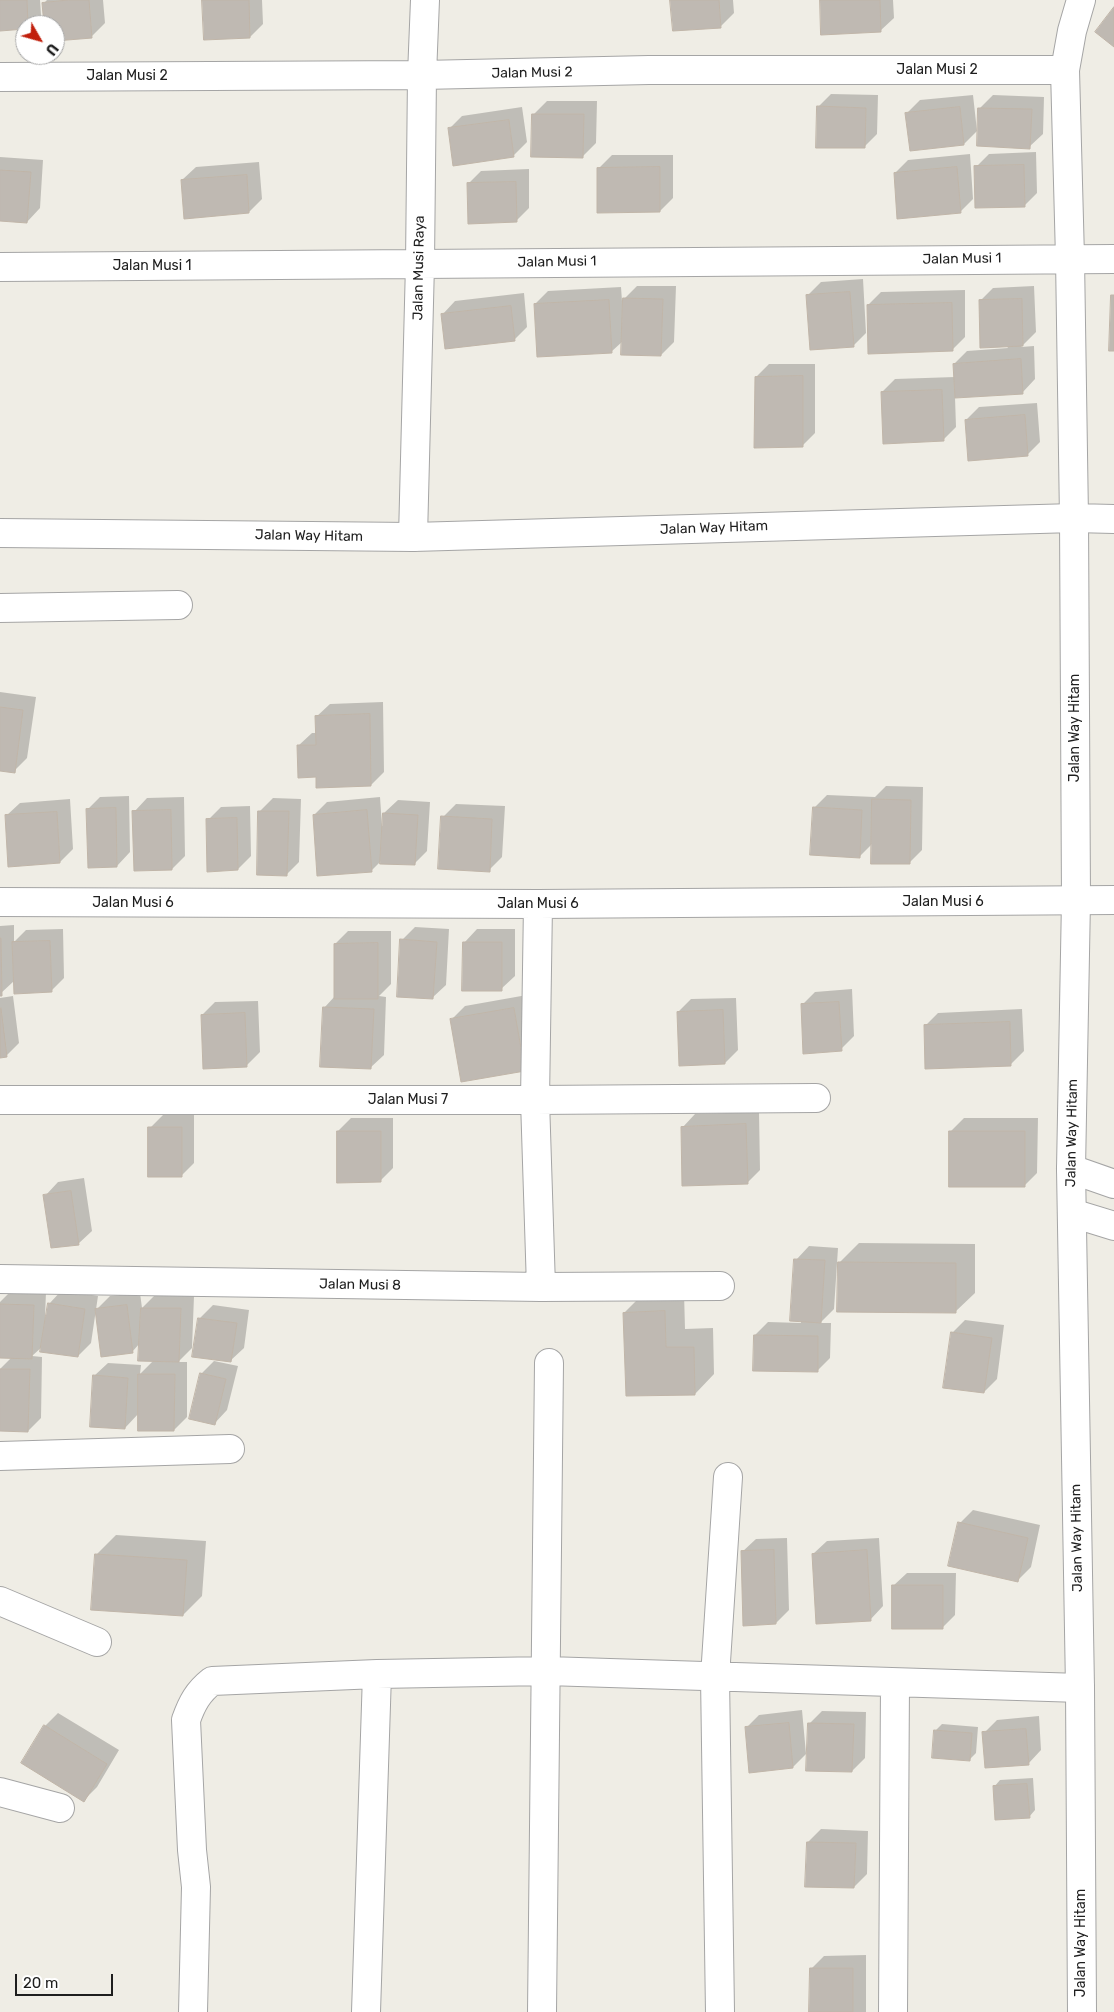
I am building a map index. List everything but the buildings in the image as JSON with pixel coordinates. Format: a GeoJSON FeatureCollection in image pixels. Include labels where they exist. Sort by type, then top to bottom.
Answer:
{"type":"FeatureCollection","features":[{"type":"Feature","properties":{"kind":"street","name":"Jalan Musi Raya"},"geometry":{"type":"LineString","coordinates":[[413,537],[425,0]]}},
{"type":"Feature","properties":{"kind":"street"},"geometry":{"type":"LineString","coordinates":[[1081,0],[1072,30],[1065,70],[1074,518],[1114,519]]}},
{"type":"Feature","properties":{"kind":"street","name":"Jalan Musi 2"},"geometry":{"type":"LineString","coordinates":[[0,77],[422,75],[649,70],[1065,70]]}},
{"type":"Feature","properties":{"kind":"street","name":"Jalan Musi 1"},"geometry":{"type":"LineString","coordinates":[[0,267],[1114,259]]}},
{"type":"Feature","properties":{"kind":"street","name":"Jalan Way Hitam"},"geometry":{"type":"LineString","coordinates":[[0,533],[413,537],[1074,518],[1076,900],[1071,1169],[1080,1688],[1082,2012]]}},
{"type":"Feature","properties":{"kind":"street"},"geometry":{"type":"LineString","coordinates":[[0,608],[178,605]]}},
{"type":"Feature","properties":{"kind":"street","name":"Jalan Musi 6"},"geometry":{"type":"LineString","coordinates":[[0,902],[538,904],[1114,900]]}},
{"type":"Feature","properties":{"kind":"street"},"geometry":{"type":"LineString","coordinates":[[538,904],[535,1100],[541,1287]]}},
{"type":"Feature","properties":{"kind":"street","name":"Jalan Musi 7"},"geometry":{"type":"LineString","coordinates":[[0,1100],[816,1098]]}},
{"type":"Feature","properties":{"kind":"street"},"geometry":{"type":"LineString","coordinates":[[1071,1169],[1114,1184]]}},
{"type":"Feature","properties":{"kind":"street"},"geometry":{"type":"LineString","coordinates":[[1072,1213],[1114,1226]]}},
{"type":"Feature","properties":{"kind":"street","name":"Jalan Musi 8"},"geometry":{"type":"LineString","coordinates":[[0,1279],[541,1287],[720,1286]]}},
{"type":"Feature","properties":{"kind":"street"},"geometry":{"type":"LineString","coordinates":[[542,2012],[547,1671],[548,1363]]}},
{"type":"Feature","properties":{"kind":"street"},"geometry":{"type":"LineString","coordinates":[[0,1456],[230,1449]]}},
{"type":"Feature","properties":{"kind":"street"},"geometry":{"type":"LineString","coordinates":[[720,2012],[715,1677],[728,1477]]}},
{"type":"Feature","properties":{"kind":"street"},"geometry":{"type":"LineString","coordinates":[[0,1601],[97,1642]]}},
{"type":"Feature","properties":{"kind":"street"},"geometry":{"type":"LineString","coordinates":[[193,2012],[196,1887],[192,1850],[186,1720],[200,1690],[212,1681],[377,1674],[547,1671],[1080,1688]]}},
{"type":"Feature","properties":{"kind":"street"},"geometry":{"type":"LineString","coordinates":[[366,2012],[377,1674]]}},
{"type":"Feature","properties":{"kind":"street"},"geometry":{"type":"LineString","coordinates":[[893,2012],[895,1683]]}},
{"type":"Feature","properties":{"kind":"street"},"geometry":{"type":"LineString","coordinates":[[0,1792],[60,1808]]}}]}
